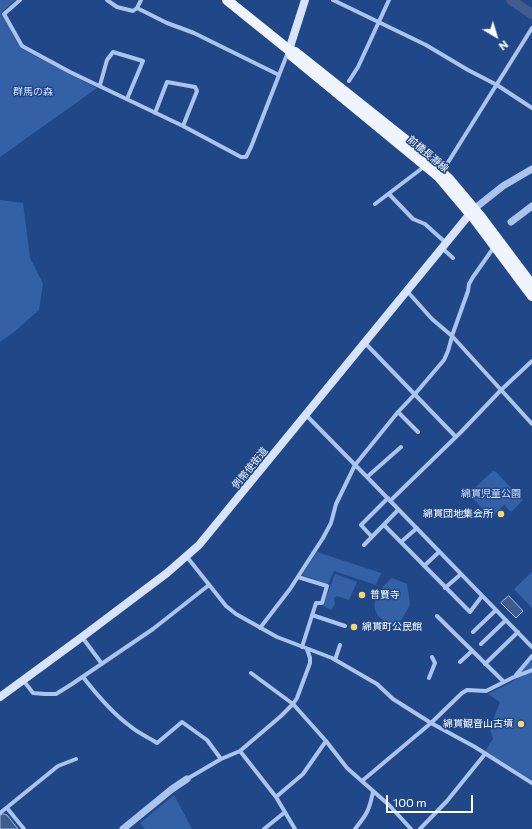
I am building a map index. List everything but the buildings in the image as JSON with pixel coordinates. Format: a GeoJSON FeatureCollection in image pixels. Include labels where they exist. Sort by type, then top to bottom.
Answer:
{"type":"FeatureCollection","features":[{"type":"Feature","properties":{"kind":"main road","name":"前橋長瀞線"},"geometry":{"type":"LineString","coordinates":[[227,0],[412,145],[450,180],[496,248],[532,296]]}},
{"type":"Feature","properties":{"kind":"main road"},"geometry":{"type":"LineString","coordinates":[[289,50],[305,0]]}},
{"type":"Feature","properties":{"kind":"main road","name":"前橋長瀞線"},"geometry":{"type":"LineString","coordinates":[[289,50],[292,56],[439,177],[528,273],[532,285]]}},
{"type":"Feature","properties":{"kind":"main road","name":"例幣使街道"},"geometry":{"type":"LineString","coordinates":[[0,697],[82,637],[187,556],[199,545],[472,211]]}},
{"type":"Feature","properties":{"kind":"street"},"geometry":{"type":"LineString","coordinates":[[20,0],[4,14],[22,46],[70,72],[100,85],[183,126],[241,157],[246,157],[251,147],[289,50]]}},
{"type":"Feature","properties":{"kind":"street"},"geometry":{"type":"LineString","coordinates":[[107,0],[117,7],[127,11],[133,11],[137,8],[141,0]]}},
{"type":"Feature","properties":{"kind":"street"},"geometry":{"type":"LineString","coordinates":[[333,0],[426,45],[497,85],[532,108]]}},
{"type":"Feature","properties":{"kind":"street"},"geometry":{"type":"LineString","coordinates":[[349,81],[358,67],[389,0]]}},
{"type":"Feature","properties":{"kind":"street"},"geometry":{"type":"LineString","coordinates":[[137,8],[167,23],[194,33],[279,75]]}},
{"type":"Feature","properties":{"kind":"street"},"geometry":{"type":"LineString","coordinates":[[442,173],[532,28]]}},
{"type":"Feature","properties":{"kind":"street"},"geometry":{"type":"LineString","coordinates":[[100,85],[107,60],[113,52],[143,61],[127,99]]}},
{"type":"Feature","properties":{"kind":"street"},"geometry":{"type":"LineString","coordinates":[[155,113],[167,82],[195,87],[197,91],[183,126]]}},
{"type":"Feature","properties":{"kind":"street"},"geometry":{"type":"LineString","coordinates":[[375,204],[426,166]]}},
{"type":"Feature","properties":{"kind":"street"},"geometry":{"type":"LineString","coordinates":[[472,211],[503,186],[532,168]]}},
{"type":"Feature","properties":{"kind":"street"},"geometry":{"type":"LineString","coordinates":[[389,194],[413,219],[425,224],[444,245],[453,258]]}},
{"type":"Feature","properties":{"kind":"street"},"geometry":{"type":"LineString","coordinates":[[511,222],[530,209]]}},
{"type":"Feature","properties":{"kind":"street"},"geometry":{"type":"LineString","coordinates":[[260,628],[298,577],[323,538],[331,523],[336,504],[355,465],[398,412],[416,394],[444,360],[468,291],[469,284],[492,250],[496,248]]}},
{"type":"Feature","properties":{"kind":"street"},"geometry":{"type":"LineString","coordinates":[[407,291],[432,319],[452,336],[532,424]]}},
{"type":"Feature","properties":{"kind":"street"},"geometry":{"type":"LineString","coordinates":[[365,343],[456,437]]}},
{"type":"Feature","properties":{"kind":"street"},"geometry":{"type":"LineString","coordinates":[[372,536],[361,525],[456,437],[501,390],[532,361]]}},
{"type":"Feature","properties":{"kind":"street"},"geometry":{"type":"LineString","coordinates":[[398,412],[418,432]]}},
{"type":"Feature","properties":{"kind":"street"},"geometry":{"type":"LineString","coordinates":[[306,415],[532,647]]}},
{"type":"Feature","properties":{"kind":"street"},"geometry":{"type":"LineString","coordinates":[[367,477],[401,447]]}},
{"type":"Feature","properties":{"kind":"street"},"geometry":{"type":"LineString","coordinates":[[364,545],[398,510]]}},
{"type":"Feature","properties":{"kind":"street"},"geometry":{"type":"LineString","coordinates":[[384,524],[470,612],[482,596]]}},
{"type":"Feature","properties":{"kind":"street"},"geometry":{"type":"LineString","coordinates":[[402,542],[417,528]]}},
{"type":"Feature","properties":{"kind":"street"},"geometry":{"type":"LineString","coordinates":[[424,566],[439,552]]}},
{"type":"Feature","properties":{"kind":"street"},"geometry":{"type":"LineString","coordinates":[[187,556],[226,606],[236,614],[277,637],[320,653],[377,684],[393,699],[430,723],[475,747],[532,783]]}},
{"type":"Feature","properties":{"kind":"street"},"geometry":{"type":"LineString","coordinates":[[445,588],[461,574]]}},
{"type":"Feature","properties":{"kind":"street"},"geometry":{"type":"LineString","coordinates":[[298,577],[327,586],[322,603],[316,603],[302,647]]}},
{"type":"Feature","properties":{"kind":"street"},"geometry":{"type":"LineString","coordinates":[[23,680],[33,692],[56,694],[153,629],[209,585]]}},
{"type":"Feature","properties":{"kind":"street"},"geometry":{"type":"LineString","coordinates":[[473,632],[496,610]]}},
{"type":"Feature","properties":{"kind":"street"},"geometry":{"type":"LineString","coordinates":[[312,614],[345,626]]}},
{"type":"Feature","properties":{"kind":"street"},"geometry":{"type":"LineString","coordinates":[[437,616],[504,682]]}},
{"type":"Feature","properties":{"kind":"street"},"geometry":{"type":"LineString","coordinates":[[481,644],[506,620]]}},
{"type":"Feature","properties":{"kind":"street"},"geometry":{"type":"LineString","coordinates":[[485,664],[518,632]]}},
{"type":"Feature","properties":{"kind":"street"},"geometry":{"type":"LineString","coordinates":[[82,637],[102,664]]}},
{"type":"Feature","properties":{"kind":"street"},"geometry":{"type":"LineString","coordinates":[[334,660],[340,645]]}},
{"type":"Feature","properties":{"kind":"street"},"geometry":{"type":"LineString","coordinates":[[123,829],[187,778],[240,750],[293,704],[310,664],[307,649]]}},
{"type":"Feature","properties":{"kind":"street"},"geometry":{"type":"LineString","coordinates":[[460,662],[472,651]]}},
{"type":"Feature","properties":{"kind":"street"},"geometry":{"type":"LineString","coordinates":[[514,677],[532,656]]}},
{"type":"Feature","properties":{"kind":"street"},"geometry":{"type":"LineString","coordinates":[[429,678],[434,663],[432,657]]}},
{"type":"Feature","properties":{"kind":"street"},"geometry":{"type":"LineString","coordinates":[[362,781],[466,690],[486,691],[532,670]]}},
{"type":"Feature","properties":{"kind":"street"},"geometry":{"type":"LineString","coordinates":[[250,673],[293,704],[326,741],[347,768],[389,805],[411,829]]}},
{"type":"Feature","properties":{"kind":"street"},"geometry":{"type":"LineString","coordinates":[[83,677],[113,712],[131,727],[157,743],[182,722],[207,740],[221,759]]}},
{"type":"Feature","properties":{"kind":"street"},"geometry":{"type":"LineString","coordinates":[[276,797],[303,774],[326,741]]}},
{"type":"Feature","properties":{"kind":"street"},"geometry":{"type":"LineString","coordinates":[[240,750],[276,797],[295,829]]}},
{"type":"Feature","properties":{"kind":"street"},"geometry":{"type":"LineString","coordinates":[[420,829],[448,801],[485,754]]}},
{"type":"Feature","properties":{"kind":"street"},"geometry":{"type":"LineString","coordinates":[[0,813],[58,766],[76,759]]}},
{"type":"Feature","properties":{"kind":"street"},"geometry":{"type":"LineString","coordinates":[[355,829],[370,808],[373,792]]}},
{"type":"Feature","properties":{"kind":"street"},"geometry":{"type":"LineString","coordinates":[[7,808],[24,829]]}},
{"type":"Feature","properties":{"kind":"street"},"geometry":{"type":"LineString","coordinates":[[264,829],[285,812]]}},
{"type":"Feature","properties":{"kind":"green space","name":"群馬の森"},"geometry":{"type":"Polygon","coordinates":[[[0,0],[15,0],[1,13],[20,48],[97,88],[0,157],[0,0]]]}},
{"type":"Feature","properties":{"kind":"green space"},"geometry":{"type":"Polygon","coordinates":[[[0,200],[23,203],[30,258],[43,284],[39,310],[0,342],[0,200]]]}},
{"type":"Feature","properties":{"kind":"green space","name":"綿貫児童公園"},"geometry":{"type":"Polygon","coordinates":[[[493,471],[496,472],[523,500],[511,512],[504,505],[491,518],[469,493],[493,471]]]}},
{"type":"Feature","properties":{"kind":"green space"},"geometry":{"type":"Polygon","coordinates":[[[317,552],[381,573],[376,585],[334,571],[328,584],[302,575],[317,552]]]}},
{"type":"Feature","properties":{"kind":"green space"},"geometry":{"type":"Polygon","coordinates":[[[532,572],[532,608],[514,589],[532,572]]]}},
{"type":"Feature","properties":{"kind":"green space"},"geometry":{"type":"Polygon","coordinates":[[[335,574],[357,582],[349,600],[337,596],[334,598],[335,604],[331,610],[323,606],[335,574]]]}},
{"type":"Feature","properties":{"kind":"green space"},"geometry":{"type":"Polygon","coordinates":[[[392,578],[407,584],[410,605],[400,622],[389,625],[378,615],[375,609],[375,604],[381,589],[392,578]]]}},
{"type":"Feature","properties":{"kind":"green space"},"geometry":{"type":"Polygon","coordinates":[[[532,657],[532,780],[485,751],[493,739],[490,728],[500,702],[488,694],[514,681],[532,657]]]}},
{"type":"Feature","properties":{"kind":"green space"},"geometry":{"type":"Polygon","coordinates":[[[174,795],[192,829],[145,829],[140,823],[174,795]]]}},
{"type":"Feature","properties":{"kind":"shaded area"},"geometry":{"type":"Polygon","coordinates":[[[509,596],[523,611],[516,618],[501,603],[509,596]]]}},
{"type":"Feature","properties":{"kind":"shaded area"},"geometry":{"type":"Polygon","coordinates":[[[3,814],[7,815],[18,829],[0,829],[0,816],[3,814]]]}},
{"type":"Feature","properties":{"kind":"waterway"},"geometry":{"type":"LineString","coordinates":[[511,0],[532,14]]}},
{"type":"Feature","properties":{"kind":"place","name":"綿貫団地集会所"},"geometry":{"type":"Point","coordinates":[501,514]}},
{"type":"Feature","properties":{"kind":"place","name":"普賢寺"},"geometry":{"type":"Point","coordinates":[362,595]}},
{"type":"Feature","properties":{"kind":"place","name":"綿貫町公民館"},"geometry":{"type":"Point","coordinates":[354,627]}},
{"type":"Feature","properties":{"kind":"place","name":"綿貫観音山古墳"},"geometry":{"type":"Point","coordinates":[521,724]}}]}
